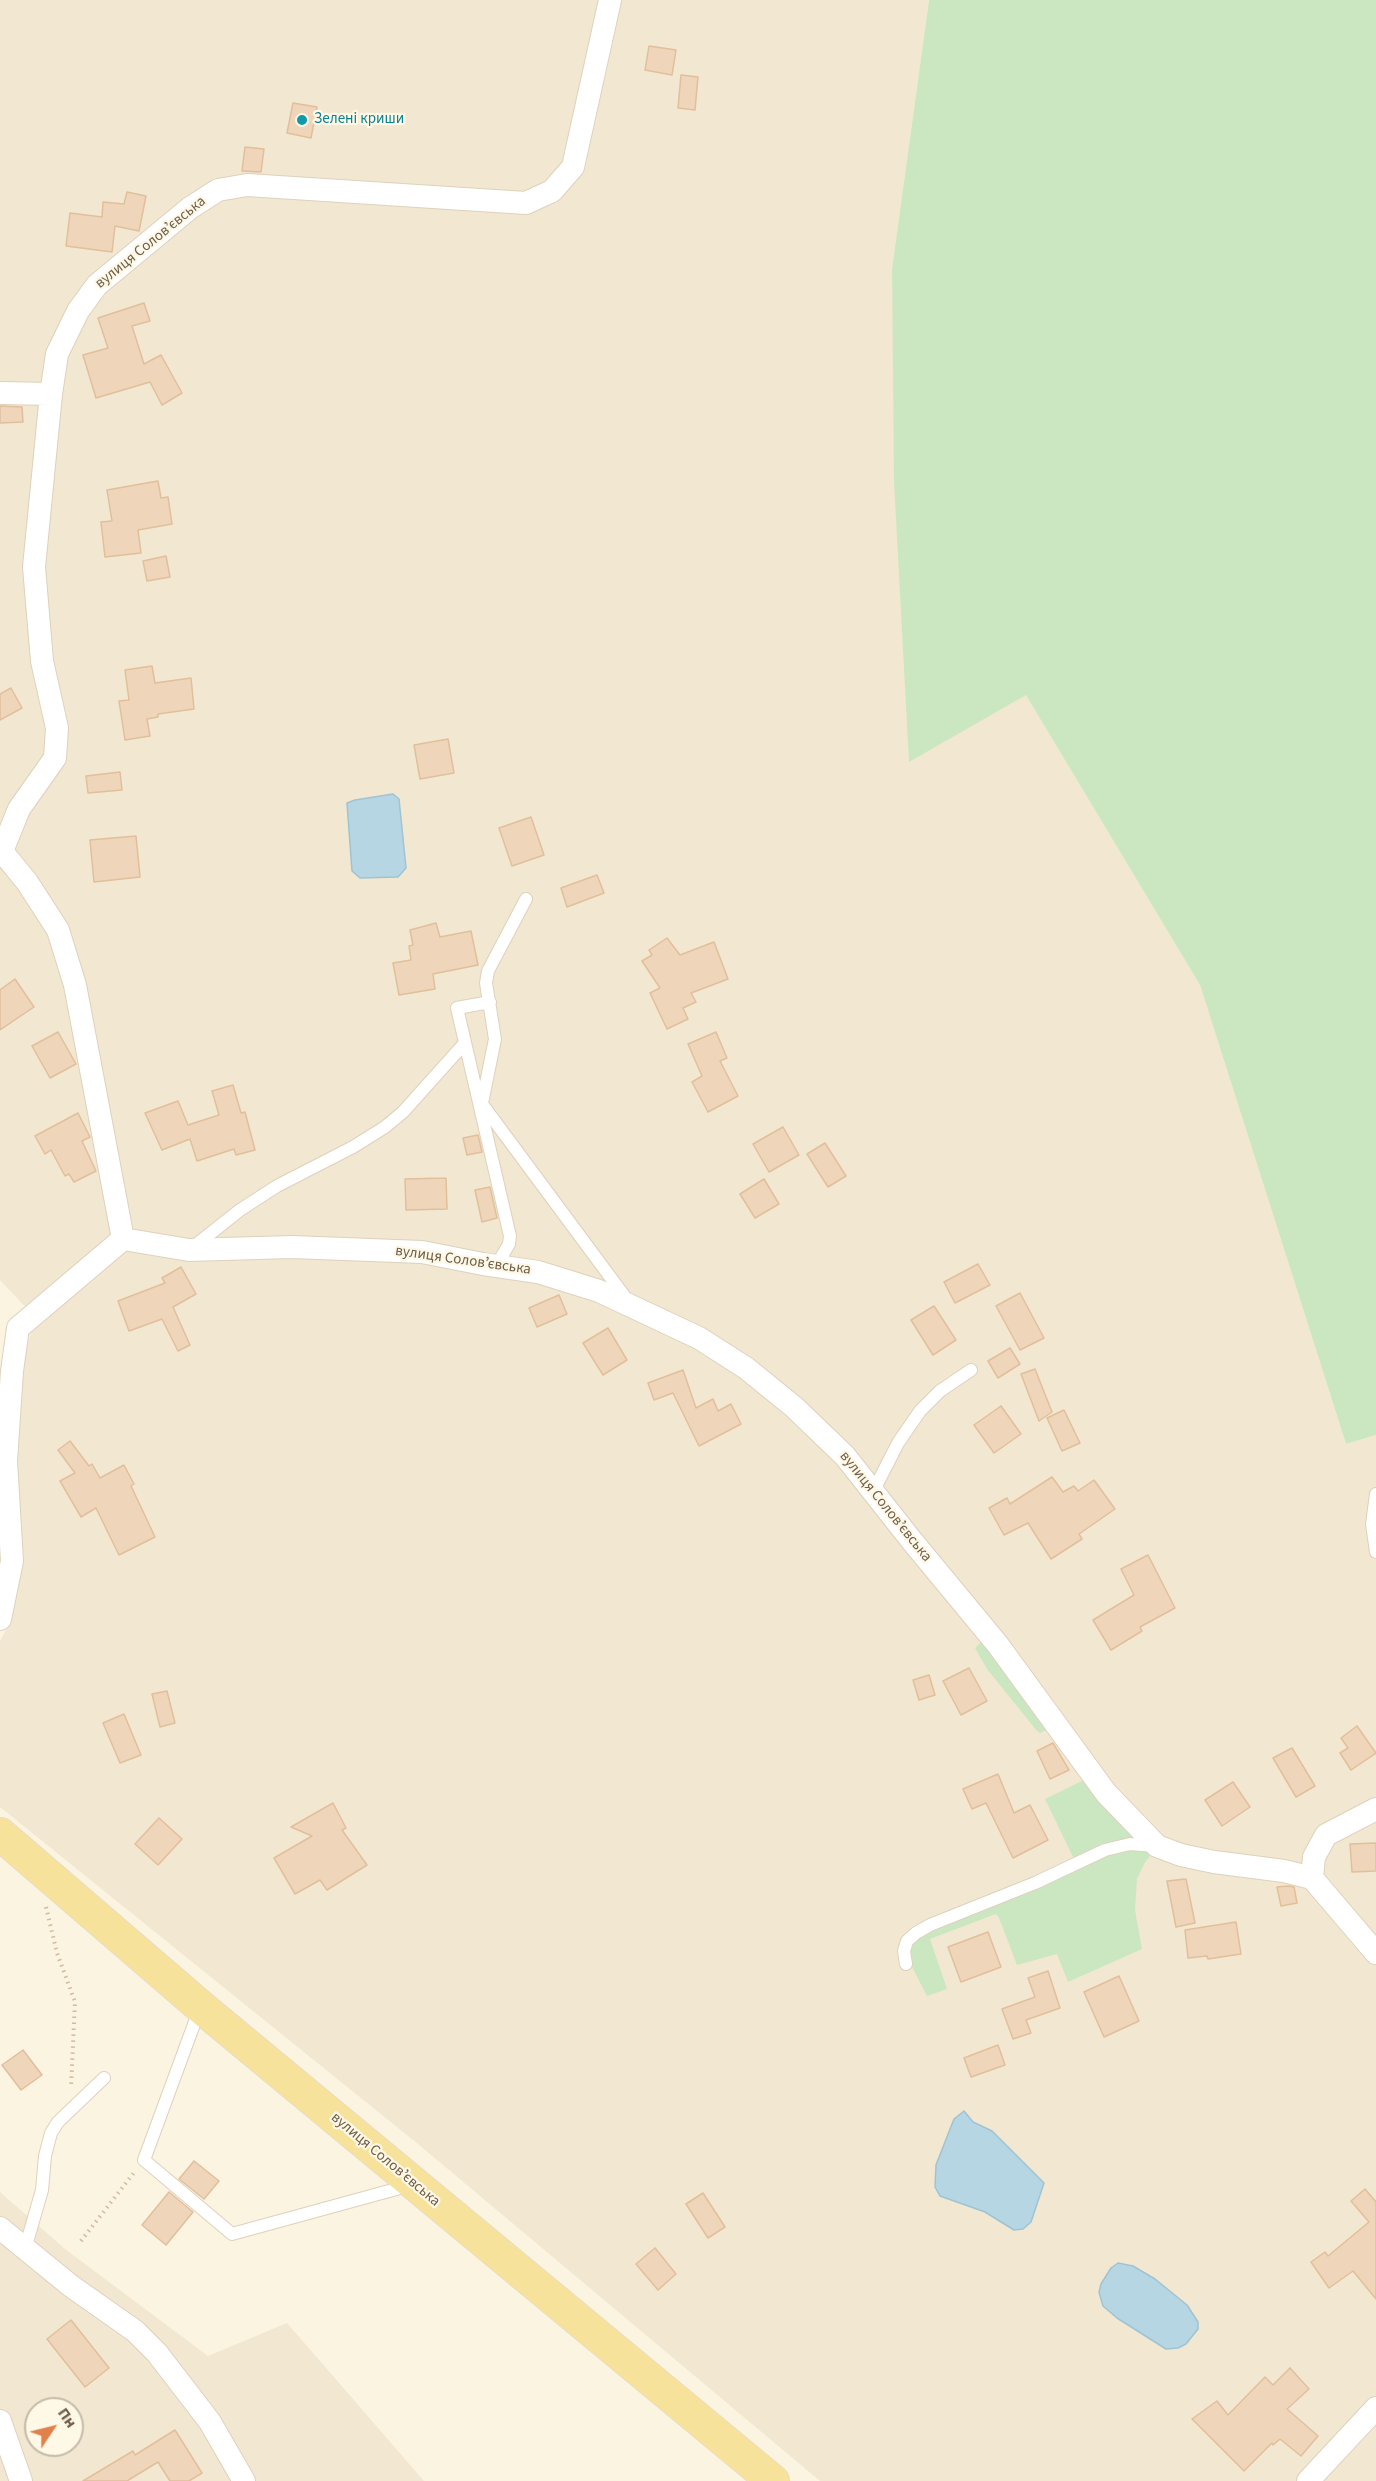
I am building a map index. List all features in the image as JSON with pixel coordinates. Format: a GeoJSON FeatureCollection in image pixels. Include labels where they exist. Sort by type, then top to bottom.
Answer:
{"type":"FeatureCollection","features":[{"type":"Feature","properties":{"kind":"main road","name":"вулиця Соловʼєвська"},"geometry":{"type":"LineString","coordinates":[[0,1834],[201,2007],[773,2481]]}},
{"type":"Feature","properties":{"kind":"street","name":"вулиця Соловʼєвська"},"geometry":{"type":"LineString","coordinates":[[610,0],[573,167],[552,191],[526,203],[246,185],[218,190],[190,208],[97,285],[78,311],[57,354],[34,567],[42,661],[57,728],[55,758],[19,809],[1,850],[27,882],[58,930],[75,986],[123,1239],[189,1251],[292,1247],[422,1252],[538,1272],[598,1291],[699,1338],[746,1368],[794,1407],[845,1456],[998,1645],[1106,1792],[1157,1846],[1181,1855],[1214,1862],[1284,1870],[1312,1878]]}},
{"type":"Feature","properties":{"kind":"street"},"geometry":{"type":"LineString","coordinates":[[0,393],[51,394]]}},
{"type":"Feature","properties":{"kind":"street"},"geometry":{"type":"LineString","coordinates":[[0,1619],[12,1561],[6,1461],[12,1371],[18,1328],[123,1239]]}},
{"type":"Feature","properties":{"kind":"street"},"geometry":{"type":"LineString","coordinates":[[1376,1809],[1326,1835],[1314,1857],[1312,1878],[1376,1953]]}},
{"type":"Feature","properties":{"kind":"street"},"geometry":{"type":"LineString","coordinates":[[0,2228],[86,2297],[135,2331],[157,2353],[210,2422],[244,2481]]}},
{"type":"Feature","properties":{"kind":"street"},"geometry":{"type":"LineString","coordinates":[[1308,2481],[1376,2408]]}},
{"type":"Feature","properties":{"kind":"street"},"geometry":{"type":"LineString","coordinates":[[0,2421],[21,2481]]}},
{"type":"Feature","properties":{"kind":"lane"},"geometry":{"type":"LineString","coordinates":[[526,899],[488,971],[486,983],[495,1039],[481,1108],[631,1306]]}},
{"type":"Feature","properties":{"kind":"lane"},"geometry":{"type":"LineString","coordinates":[[490,1002],[457,1008],[510,1236],[509,1244],[496,1266]]}},
{"type":"Feature","properties":{"kind":"lane"},"geometry":{"type":"LineString","coordinates":[[189,1251],[240,1210],[276,1186],[353,1147],[385,1127],[403,1112],[464,1044]]}},
{"type":"Feature","properties":{"kind":"lane"},"geometry":{"type":"LineString","coordinates":[[874,1490],[898,1443],[920,1410],[940,1391],[971,1370]]}},
{"type":"Feature","properties":{"kind":"lane"},"geometry":{"type":"LineString","coordinates":[[1376,1494],[1372,1524],[1376,1552]]}},
{"type":"Feature","properties":{"kind":"lane"},"geometry":{"type":"LineString","coordinates":[[906,1964],[904,1951],[907,1941],[930,1925],[1035,1883],[1105,1850],[1130,1844],[1157,1846]]}},
{"type":"Feature","properties":{"kind":"lane"},"geometry":{"type":"LineString","coordinates":[[201,2007],[144,2160],[232,2234],[414,2184]]}},
{"type":"Feature","properties":{"kind":"lane"},"geometry":{"type":"LineString","coordinates":[[24,2249],[42,2190],[45,2156],[51,2133],[58,2122],[104,2078]]}},
{"type":"Feature","properties":{"kind":"path"},"geometry":{"type":"LineString","coordinates":[[36,1866],[57,1953],[75,2002],[70,2110]]}},
{"type":"Feature","properties":{"kind":"path"},"geometry":{"type":"LineString","coordinates":[[81,2241],[144,2160]]}},
{"type":"Feature","properties":{"kind":"shaded area"},"geometry":{"type":"Polygon","coordinates":[[[0,0],[929,0],[892,269],[909,761],[1026,694],[1200,985],[1346,1444],[1376,1435],[1376,2481],[820,2481],[418,2144],[0,1807],[0,1641],[12,1619],[17,1384],[35,1317],[0,1280],[0,0]]]}},
{"type":"Feature","properties":{"kind":"shaded area"},"geometry":{"type":"Polygon","coordinates":[[[0,2192],[65,2249],[208,2356],[287,2323],[424,2481],[0,2481],[0,2192]]]}},
{"type":"Feature","properties":{"kind":"green space"},"geometry":{"type":"Polygon","coordinates":[[[929,0],[1376,0],[1376,1435],[1346,1444],[1200,985],[1026,695],[909,762],[894,481],[892,269],[929,0]]]}},
{"type":"Feature","properties":{"kind":"green space"},"geometry":{"type":"Polygon","coordinates":[[[983,1640],[1048,1729],[1040,1733],[1037,1731],[987,1669],[975,1648],[983,1640]]]}},
{"type":"Feature","properties":{"kind":"green space"},"geometry":{"type":"Polygon","coordinates":[[[1086,1779],[1138,1839],[1074,1859],[1045,1799],[1086,1779]]]}},
{"type":"Feature","properties":{"kind":"green space"},"geometry":{"type":"Polygon","coordinates":[[[1138,1848],[1152,1853],[1137,1879],[1135,1910],[1142,1949],[1068,1982],[1057,1954],[1017,1965],[996,1914],[930,1939],[947,1989],[927,1996],[910,1963],[908,1951],[918,1937],[1097,1858],[1138,1848]]]}},
{"type":"Feature","properties":{"kind":"water"},"geometry":{"type":"Polygon","coordinates":[[[393,794],[399,799],[406,868],[398,877],[360,878],[352,871],[347,803],[393,794]]]}},
{"type":"Feature","properties":{"kind":"water"},"geometry":{"type":"Polygon","coordinates":[[[964,2111],[973,2122],[992,2131],[1044,2183],[1031,2222],[1023,2229],[1014,2230],[985,2212],[940,2196],[935,2187],[936,2165],[954,2119],[964,2111]]]}},
{"type":"Feature","properties":{"kind":"water"},"geometry":{"type":"Polygon","coordinates":[[[1118,2263],[1133,2266],[1155,2279],[1187,2305],[1198,2322],[1198,2329],[1186,2344],[1178,2348],[1166,2349],[1117,2318],[1103,2306],[1099,2292],[1101,2284],[1111,2268],[1118,2263]]]}},
{"type":"Feature","properties":{"kind":"building"},"geometry":{"type":"Polygon","coordinates":[[[649,46],[676,50],[672,75],[645,70],[649,46]]]}},
{"type":"Feature","properties":{"kind":"building"},"geometry":{"type":"Polygon","coordinates":[[[681,75],[698,77],[695,110],[678,108],[681,75]]]}},
{"type":"Feature","properties":{"kind":"building","name":"Зелені криши"},"geometry":{"type":"Polygon","coordinates":[[[293,103],[317,107],[311,138],[287,133],[293,103]]]}},
{"type":"Feature","properties":{"kind":"building"},"geometry":{"type":"Polygon","coordinates":[[[245,147],[264,149],[261,172],[242,171],[245,147]]]}},
{"type":"Feature","properties":{"kind":"building"},"geometry":{"type":"Polygon","coordinates":[[[127,192],[146,196],[139,231],[115,226],[112,252],[66,246],[70,213],[102,217],[103,202],[124,204],[127,192]]]}},
{"type":"Feature","properties":{"kind":"building"},"geometry":{"type":"Polygon","coordinates":[[[144,303],[150,321],[132,326],[144,364],[161,355],[182,393],[162,405],[150,382],[96,398],[83,355],[108,348],[98,318],[144,303]]]}},
{"type":"Feature","properties":{"kind":"building"},"geometry":{"type":"Polygon","coordinates":[[[0,406],[22,407],[23,422],[0,423],[0,406]]]}},
{"type":"Feature","properties":{"kind":"building"},"geometry":{"type":"Polygon","coordinates":[[[158,481],[161,498],[168,497],[172,524],[138,530],[141,553],[105,557],[101,522],[112,521],[107,490],[158,481]]]}},
{"type":"Feature","properties":{"kind":"building"},"geometry":{"type":"Polygon","coordinates":[[[166,556],[170,577],[147,581],[143,561],[166,556]]]}},
{"type":"Feature","properties":{"kind":"building"},"geometry":{"type":"Polygon","coordinates":[[[152,666],[155,683],[191,678],[194,709],[158,714],[158,717],[147,719],[150,736],[125,740],[119,701],[129,700],[125,670],[152,666]]]}},
{"type":"Feature","properties":{"kind":"building"},"geometry":{"type":"Polygon","coordinates":[[[11,688],[22,708],[0,720],[0,694],[11,688]]]}},
{"type":"Feature","properties":{"kind":"building"},"geometry":{"type":"Polygon","coordinates":[[[448,739],[454,773],[420,779],[414,745],[448,739]]]}},
{"type":"Feature","properties":{"kind":"building"},"geometry":{"type":"Polygon","coordinates":[[[120,772],[122,790],[88,793],[86,776],[120,772]]]}},
{"type":"Feature","properties":{"kind":"building"},"geometry":{"type":"Polygon","coordinates":[[[531,817],[544,855],[512,866],[499,828],[531,817]]]}},
{"type":"Feature","properties":{"kind":"building"},"geometry":{"type":"Polygon","coordinates":[[[136,836],[140,877],[94,882],[90,840],[136,836]]]}},
{"type":"Feature","properties":{"kind":"building"},"geometry":{"type":"Polygon","coordinates":[[[597,875],[604,893],[567,907],[561,888],[597,875]]]}},
{"type":"Feature","properties":{"kind":"building"},"geometry":{"type":"Polygon","coordinates":[[[436,923],[440,937],[471,931],[478,965],[433,974],[435,989],[399,995],[393,963],[411,960],[409,946],[413,945],[410,930],[436,923]]]}},
{"type":"Feature","properties":{"kind":"building"},"geometry":{"type":"Polygon","coordinates":[[[667,938],[680,955],[714,942],[728,979],[691,993],[696,1002],[683,1008],[688,1019],[667,1029],[650,993],[660,988],[642,961],[652,955],[649,950],[667,938]]]}},
{"type":"Feature","properties":{"kind":"building"},"geometry":{"type":"Polygon","coordinates":[[[15,979],[34,1007],[0,1030],[0,990],[15,979]]]}},
{"type":"Feature","properties":{"kind":"building"},"geometry":{"type":"Polygon","coordinates":[[[58,1032],[76,1064],[50,1078],[32,1046],[58,1032]]]}},
{"type":"Feature","properties":{"kind":"building"},"geometry":{"type":"Polygon","coordinates":[[[716,1032],[727,1058],[720,1061],[738,1096],[708,1112],[692,1082],[702,1076],[688,1044],[716,1032]]]}},
{"type":"Feature","properties":{"kind":"building"},"geometry":{"type":"Polygon","coordinates":[[[233,1085],[241,1113],[245,1112],[255,1150],[236,1155],[234,1149],[197,1161],[190,1139],[162,1150],[145,1113],[178,1101],[188,1125],[219,1115],[212,1091],[233,1085]]]}},
{"type":"Feature","properties":{"kind":"building"},"geometry":{"type":"Polygon","coordinates":[[[78,1113],[90,1137],[82,1141],[96,1171],[74,1182],[69,1174],[65,1176],[51,1150],[45,1154],[35,1136],[78,1113]]]}},
{"type":"Feature","properties":{"kind":"building"},"geometry":{"type":"Polygon","coordinates":[[[783,1127],[799,1155],[769,1172],[753,1144],[783,1127]]]}},
{"type":"Feature","properties":{"kind":"building"},"geometry":{"type":"Polygon","coordinates":[[[478,1135],[482,1152],[467,1155],[463,1138],[478,1135]]]}},
{"type":"Feature","properties":{"kind":"building"},"geometry":{"type":"Polygon","coordinates":[[[825,1143],[846,1176],[828,1187],[807,1154],[825,1143]]]}},
{"type":"Feature","properties":{"kind":"building"},"geometry":{"type":"Polygon","coordinates":[[[446,1178],[447,1209],[406,1210],[405,1179],[446,1178]]]}},
{"type":"Feature","properties":{"kind":"building"},"geometry":{"type":"Polygon","coordinates":[[[764,1179],[779,1204],[755,1218],[740,1194],[764,1179]]]}},
{"type":"Feature","properties":{"kind":"building"},"geometry":{"type":"Polygon","coordinates":[[[490,1187],[497,1218],[482,1222],[475,1190],[490,1187]]]}},
{"type":"Feature","properties":{"kind":"building"},"geometry":{"type":"Polygon","coordinates":[[[978,1264],[990,1285],[955,1303],[944,1282],[978,1264]]]}},
{"type":"Feature","properties":{"kind":"building"},"geometry":{"type":"Polygon","coordinates":[[[181,1267],[196,1294],[173,1307],[190,1345],[178,1351],[162,1319],[129,1331],[118,1301],[165,1283],[162,1278],[181,1267]]]}},
{"type":"Feature","properties":{"kind":"building"},"geometry":{"type":"Polygon","coordinates":[[[1020,1293],[1044,1338],[1020,1350],[996,1306],[1020,1293]]]}},
{"type":"Feature","properties":{"kind":"building"},"geometry":{"type":"Polygon","coordinates":[[[559,1295],[567,1314],[537,1327],[529,1308],[559,1295]]]}},
{"type":"Feature","properties":{"kind":"building"},"geometry":{"type":"Polygon","coordinates":[[[934,1306],[956,1340],[933,1355],[911,1320],[934,1306]]]}},
{"type":"Feature","properties":{"kind":"building"},"geometry":{"type":"Polygon","coordinates":[[[608,1328],[627,1360],[603,1375],[583,1343],[608,1328]]]}},
{"type":"Feature","properties":{"kind":"building"},"geometry":{"type":"Polygon","coordinates":[[[1010,1348],[1020,1364],[998,1378],[988,1361],[1010,1348]]]}},
{"type":"Feature","properties":{"kind":"building"},"geometry":{"type":"Polygon","coordinates":[[[1035,1369],[1052,1412],[1039,1421],[1021,1374],[1035,1369]]]}},
{"type":"Feature","properties":{"kind":"building"},"geometry":{"type":"Polygon","coordinates":[[[683,1370],[696,1408],[713,1399],[718,1411],[731,1404],[741,1424],[699,1446],[673,1393],[654,1400],[648,1383],[683,1370]]]}},
{"type":"Feature","properties":{"kind":"building"},"geometry":{"type":"Polygon","coordinates":[[[1001,1406],[1021,1434],[994,1453],[974,1425],[1001,1406]]]}},
{"type":"Feature","properties":{"kind":"building"},"geometry":{"type":"Polygon","coordinates":[[[1064,1410],[1080,1443],[1062,1451],[1047,1418],[1064,1410]]]}},
{"type":"Feature","properties":{"kind":"building"},"geometry":{"type":"Polygon","coordinates":[[[70,1441],[89,1466],[92,1464],[100,1478],[124,1465],[134,1484],[131,1486],[155,1537],[119,1555],[96,1508],[81,1517],[60,1481],[75,1473],[58,1450],[70,1441]]]}},
{"type":"Feature","properties":{"kind":"building"},"geometry":{"type":"Polygon","coordinates":[[[1052,1477],[1063,1492],[1074,1486],[1078,1491],[1094,1480],[1115,1509],[1079,1534],[1082,1539],[1051,1559],[1028,1523],[1004,1535],[989,1508],[1007,1498],[1010,1504],[1052,1477]]]}},
{"type":"Feature","properties":{"kind":"building"},"geometry":{"type":"Polygon","coordinates":[[[1148,1555],[1175,1608],[1140,1627],[1142,1631],[1111,1650],[1093,1620],[1134,1595],[1121,1569],[1148,1555]]]}},
{"type":"Feature","properties":{"kind":"building"},"geometry":{"type":"Polygon","coordinates":[[[969,1668],[987,1701],[961,1715],[943,1681],[969,1668]]]}},
{"type":"Feature","properties":{"kind":"building"},"geometry":{"type":"Polygon","coordinates":[[[929,1675],[935,1695],[919,1700],[913,1680],[929,1675]]]}},
{"type":"Feature","properties":{"kind":"building"},"geometry":{"type":"Polygon","coordinates":[[[167,1691],[175,1723],[160,1727],[152,1694],[167,1691]]]}},
{"type":"Feature","properties":{"kind":"building"},"geometry":{"type":"Polygon","coordinates":[[[124,1714],[141,1755],[120,1763],[103,1723],[124,1714]]]}},
{"type":"Feature","properties":{"kind":"building"},"geometry":{"type":"Polygon","coordinates":[[[1357,1726],[1376,1753],[1351,1770],[1340,1753],[1348,1748],[1341,1738],[1357,1726]]]}},
{"type":"Feature","properties":{"kind":"building"},"geometry":{"type":"Polygon","coordinates":[[[1053,1743],[1069,1770],[1050,1779],[1037,1751],[1053,1743]]]}},
{"type":"Feature","properties":{"kind":"building"},"geometry":{"type":"Polygon","coordinates":[[[1292,1748],[1315,1786],[1296,1797],[1273,1758],[1292,1748]]]}},
{"type":"Feature","properties":{"kind":"building"},"geometry":{"type":"Polygon","coordinates":[[[998,1774],[1014,1813],[1030,1805],[1048,1840],[1013,1858],[986,1803],[972,1809],[963,1789],[998,1774]]]}},
{"type":"Feature","properties":{"kind":"building"},"geometry":{"type":"Polygon","coordinates":[[[1233,1782],[1250,1807],[1222,1826],[1205,1800],[1233,1782]]]}},
{"type":"Feature","properties":{"kind":"building"},"geometry":{"type":"Polygon","coordinates":[[[333,1803],[346,1828],[342,1830],[367,1865],[327,1890],[320,1880],[295,1894],[274,1858],[312,1836],[291,1827],[333,1803]]]}},
{"type":"Feature","properties":{"kind":"building"},"geometry":{"type":"Polygon","coordinates":[[[159,1818],[182,1839],[158,1865],[135,1844],[159,1818]]]}},
{"type":"Feature","properties":{"kind":"building"},"geometry":{"type":"Polygon","coordinates":[[[1376,1843],[1376,1871],[1352,1872],[1350,1844],[1376,1843]]]}},
{"type":"Feature","properties":{"kind":"building"},"geometry":{"type":"Polygon","coordinates":[[[1186,1879],[1195,1923],[1176,1927],[1167,1881],[1186,1879]]]}},
{"type":"Feature","properties":{"kind":"building"},"geometry":{"type":"Polygon","coordinates":[[[1277,1887],[1294,1887],[1297,1903],[1281,1906],[1277,1887]]]}},
{"type":"Feature","properties":{"kind":"building"},"geometry":{"type":"Polygon","coordinates":[[[1236,1922],[1241,1954],[1208,1959],[1207,1956],[1188,1958],[1185,1930],[1236,1922]]]}},
{"type":"Feature","properties":{"kind":"building"},"geometry":{"type":"Polygon","coordinates":[[[988,1932],[1001,1967],[961,1982],[948,1947],[988,1932]]]}},
{"type":"Feature","properties":{"kind":"building"},"geometry":{"type":"Polygon","coordinates":[[[1048,1971],[1060,2008],[1026,2020],[1031,2033],[1013,2039],[1002,2009],[1035,1997],[1028,1978],[1048,1971]]]}},
{"type":"Feature","properties":{"kind":"building"},"geometry":{"type":"Polygon","coordinates":[[[1119,1976],[1139,2021],[1104,2037],[1084,1992],[1119,1976]]]}},
{"type":"Feature","properties":{"kind":"building"},"geometry":{"type":"Polygon","coordinates":[[[998,2045],[1005,2065],[971,2077],[964,2058],[998,2045]]]}},
{"type":"Feature","properties":{"kind":"building"},"geometry":{"type":"Polygon","coordinates":[[[23,2050],[42,2075],[21,2090],[2,2065],[23,2050]]]}},
{"type":"Feature","properties":{"kind":"building"},"geometry":{"type":"Polygon","coordinates":[[[194,2161],[219,2181],[204,2199],[179,2179],[194,2161]]]}},
{"type":"Feature","properties":{"kind":"building"},"geometry":{"type":"Polygon","coordinates":[[[1365,2189],[1376,2202],[1376,2299],[1353,2271],[1329,2288],[1311,2262],[1325,2252],[1328,2256],[1369,2222],[1351,2201],[1365,2189]]]}},
{"type":"Feature","properties":{"kind":"building"},"geometry":{"type":"Polygon","coordinates":[[[169,2192],[193,2212],[166,2245],[142,2225],[169,2192]]]}},
{"type":"Feature","properties":{"kind":"building"},"geometry":{"type":"Polygon","coordinates":[[[703,2193],[725,2227],[708,2238],[686,2204],[703,2193]]]}},
{"type":"Feature","properties":{"kind":"building"},"geometry":{"type":"Polygon","coordinates":[[[655,2248],[676,2274],[658,2290],[636,2264],[655,2248]]]}},
{"type":"Feature","properties":{"kind":"building"},"geometry":{"type":"Polygon","coordinates":[[[71,2320],[109,2368],[85,2387],[47,2339],[71,2320]]]}},
{"type":"Feature","properties":{"kind":"building"},"geometry":{"type":"Polygon","coordinates":[[[1290,2368],[1309,2389],[1287,2409],[1318,2436],[1301,2456],[1280,2439],[1273,2445],[1272,2443],[1244,2471],[1192,2419],[1217,2401],[1228,2415],[1265,2377],[1273,2385],[1290,2368]]]}},
{"type":"Feature","properties":{"kind":"building"},"geometry":{"type":"Polygon","coordinates":[[[175,2430],[202,2473],[189,2481],[170,2481],[158,2462],[127,2481],[83,2481],[133,2451],[135,2455],[175,2430]]]}},
{"type":"Feature","properties":{"kind":"place","name":"Зелені криши"},"geometry":{"type":"Point","coordinates":[302,120]}}]}
